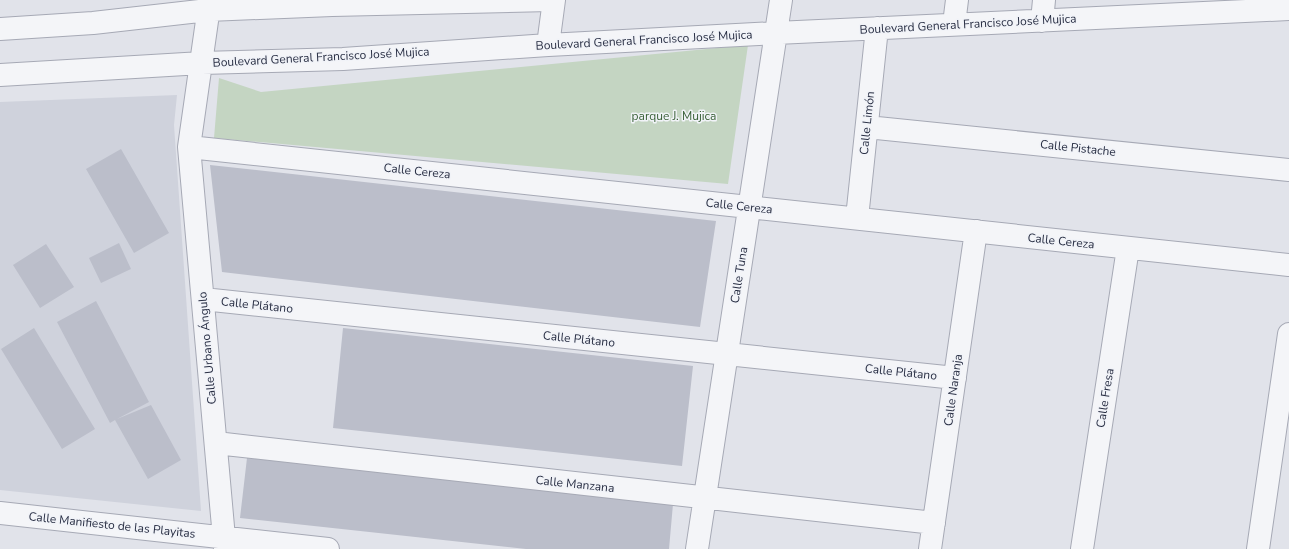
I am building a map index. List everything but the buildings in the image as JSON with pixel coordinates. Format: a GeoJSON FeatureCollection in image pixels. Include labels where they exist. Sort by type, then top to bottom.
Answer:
{"type":"FeatureCollection","features":[{"type":"Feature","properties":{"kind":"street"},"geometry":{"type":"LineString","coordinates":[[0,29],[93,23],[209,5],[332,5],[550,0]]}},
{"type":"Feature","properties":{"kind":"street"},"geometry":{"type":"LineString","coordinates":[[548,45],[554,0]]}},
{"type":"Feature","properties":{"kind":"street","name":"Calle Tuna"},"geometry":{"type":"LineString","coordinates":[[697,549],[781,0]]}},
{"type":"Feature","properties":{"kind":"street"},"geometry":{"type":"LineString","coordinates":[[954,24],[957,0]]}},
{"type":"Feature","properties":{"kind":"street","name":"Calle Urbano Ángulo"},"geometry":{"type":"LineString","coordinates":[[209,5],[189,147],[225,543]]}},
{"type":"Feature","properties":{"kind":"street","name":"Boulevard General Francisco José Mujica"},"geometry":{"type":"LineString","coordinates":[[0,75],[202,63],[343,59],[548,45],[954,24],[1043,10],[1144,8],[1289,9]]}},
{"type":"Feature","properties":{"kind":"street","name":"Calle Limón"},"geometry":{"type":"LineString","coordinates":[[857,218],[877,28]]}},
{"type":"Feature","properties":{"kind":"street","name":"Calle Pistache"},"geometry":{"type":"LineString","coordinates":[[866,126],[1289,170]]}},
{"type":"Feature","properties":{"kind":"street","name":"Calle Cereza"},"geometry":{"type":"LineString","coordinates":[[189,147],[1289,265]]}},
{"type":"Feature","properties":{"kind":"street","name":"Calle Naranja"},"geometry":{"type":"LineString","coordinates":[[930,549],[976,231]]}},
{"type":"Feature","properties":{"kind":"street","name":"Calle Fresa"},"geometry":{"type":"LineString","coordinates":[[1082,549],[1128,248]]}},
{"type":"Feature","properties":{"kind":"street","name":"Calle Plátano"},"geometry":{"type":"LineString","coordinates":[[203,299],[955,378]]}},
{"type":"Feature","properties":{"kind":"street"},"geometry":{"type":"LineString","coordinates":[[1258,549],[1289,334]]}},
{"type":"Feature","properties":{"kind":"street","name":"Calle Manzana"},"geometry":{"type":"LineString","coordinates":[[216,443],[934,523]]}},
{"type":"Feature","properties":{"kind":"street","name":"Calle Manifiesto de las Playitas"},"geometry":{"type":"LineString","coordinates":[[0,513],[225,543],[328,549]]}},
{"type":"Feature","properties":{"kind":"shaded area"},"geometry":{"type":"Polygon","coordinates":[[[177,95],[174,125],[201,511],[0,490],[0,102],[177,95]]]}},
{"type":"Feature","properties":{"kind":"green space","name":"parque J. Mujica"},"geometry":{"type":"Polygon","coordinates":[[[748,45],[728,184],[214,138],[219,78],[261,92],[748,45]]]}}]}
